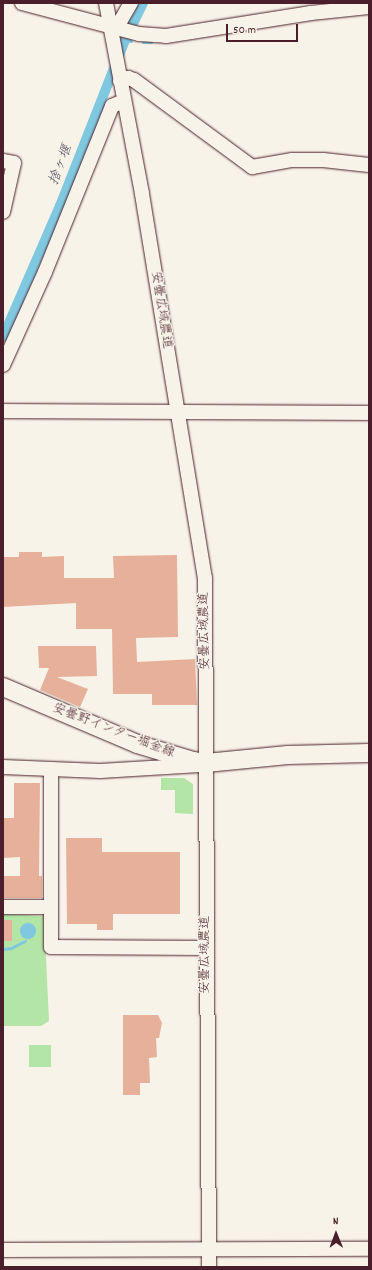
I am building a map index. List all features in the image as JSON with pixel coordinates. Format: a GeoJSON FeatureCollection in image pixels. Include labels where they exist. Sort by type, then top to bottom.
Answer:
{"type":"FeatureCollection","features":[{"type":"Feature","properties":{"kind":"main road","name":"安曇野インター堀金線"},"geometry":{"type":"LineString","coordinates":[[3,688],[137,744],[175,756],[206,763],[288,755],[369,753]]}},
{"type":"Feature","properties":{"kind":"street"},"geometry":{"type":"LineString","coordinates":[[22,3],[136,33],[166,36],[191,34],[311,13],[369,7]]}},
{"type":"Feature","properties":{"kind":"street","name":"安曇広域農道"},"geometry":{"type":"LineString","coordinates":[[106,3],[116,27],[114,48],[142,194],[176,411],[205,578],[206,763],[201,948],[209,1267]]}},
{"type":"Feature","properties":{"kind":"street"},"geometry":{"type":"LineString","coordinates":[[116,27],[131,3]]}},
{"type":"Feature","properties":{"kind":"street"},"geometry":{"type":"LineString","coordinates":[[120,80],[128,78],[134,80],[252,167],[292,160],[323,160],[369,165]]}},
{"type":"Feature","properties":{"kind":"street"},"geometry":{"type":"LineString","coordinates":[[3,365],[45,272],[112,106],[124,101]]}},
{"type":"Feature","properties":{"kind":"street"},"geometry":{"type":"LineString","coordinates":[[3,161],[14,163],[3,212]]}},
{"type":"Feature","properties":{"kind":"street"},"geometry":{"type":"LineString","coordinates":[[3,411],[369,413]]}},
{"type":"Feature","properties":{"kind":"street"},"geometry":{"type":"LineString","coordinates":[[3,767],[51,770],[159,768],[193,767],[206,763]]}},
{"type":"Feature","properties":{"kind":"street"},"geometry":{"type":"LineString","coordinates":[[51,770],[51,947],[201,948]]}},
{"type":"Feature","properties":{"kind":"street"},"geometry":{"type":"LineString","coordinates":[[3,907],[50,907]]}},
{"type":"Feature","properties":{"kind":"street"},"geometry":{"type":"LineString","coordinates":[[3,1250],[369,1249]]}},
{"type":"Feature","properties":{"kind":"green space"},"geometry":{"type":"Polygon","coordinates":[[[161,778],[184,778],[193,784],[193,814],[175,813],[175,790],[161,790],[161,778]]]}},
{"type":"Feature","properties":{"kind":"green space"},"geometry":{"type":"Polygon","coordinates":[[[3,914],[44,916],[49,1021],[41,1026],[3,1026],[3,914]]]}},
{"type":"Feature","properties":{"kind":"green space"},"geometry":{"type":"Polygon","coordinates":[[[29,1045],[51,1045],[51,1067],[29,1067],[29,1045]]]}},
{"type":"Feature","properties":{"kind":"water"},"geometry":{"type":"Polygon","coordinates":[[[25,923],[31,923],[36,928],[34,937],[31,939],[25,939],[20,934],[20,928],[25,923]]]}},
{"type":"Feature","properties":{"kind":"building"},"geometry":{"type":"Polygon","coordinates":[[[19,552],[42,552],[42,557],[64,556],[64,578],[114,578],[113,556],[177,555],[178,637],[136,638],[137,662],[195,659],[197,705],[152,705],[152,694],[113,694],[112,629],[76,629],[76,603],[3,607],[3,557],[19,557],[19,552]]]}},
{"type":"Feature","properties":{"kind":"building"},"geometry":{"type":"Polygon","coordinates":[[[38,646],[96,646],[97,676],[57,677],[88,689],[80,707],[40,690],[49,668],[39,668],[38,646]]]}},
{"type":"Feature","properties":{"kind":"building"},"geometry":{"type":"Polygon","coordinates":[[[14,783],[40,783],[39,876],[42,876],[42,898],[3,898],[3,876],[20,876],[20,857],[3,858],[3,818],[14,818],[14,783]]]}},
{"type":"Feature","properties":{"kind":"building"},"geometry":{"type":"Polygon","coordinates":[[[66,838],[102,838],[102,852],[180,852],[180,914],[113,914],[113,930],[97,930],[97,924],[67,924],[66,838]]]}},
{"type":"Feature","properties":{"kind":"building"},"geometry":{"type":"Polygon","coordinates":[[[3,920],[12,920],[12,941],[3,941],[3,920]]]}},
{"type":"Feature","properties":{"kind":"building"},"geometry":{"type":"Polygon","coordinates":[[[123,1015],[158,1015],[162,1023],[159,1038],[156,1038],[157,1057],[149,1058],[150,1083],[140,1083],[140,1095],[123,1095],[123,1015]]]}},
{"type":"Feature","properties":{"kind":"waterway","name":"捨ヶ堰"},"geometry":{"type":"LineString","coordinates":[[3,337],[60,206],[125,40],[143,3]]}},
{"type":"Feature","properties":{"kind":"waterway","name":"捨ヶ堰"},"geometry":{"type":"LineString","coordinates":[[125,40],[131,41]]}},
{"type":"Feature","properties":{"kind":"waterway"},"geometry":{"type":"LineString","coordinates":[[143,42],[151,42]]}},
{"type":"Feature","properties":{"kind":"waterway"},"geometry":{"type":"LineString","coordinates":[[3,949],[11,948],[25,941]]}}]}
